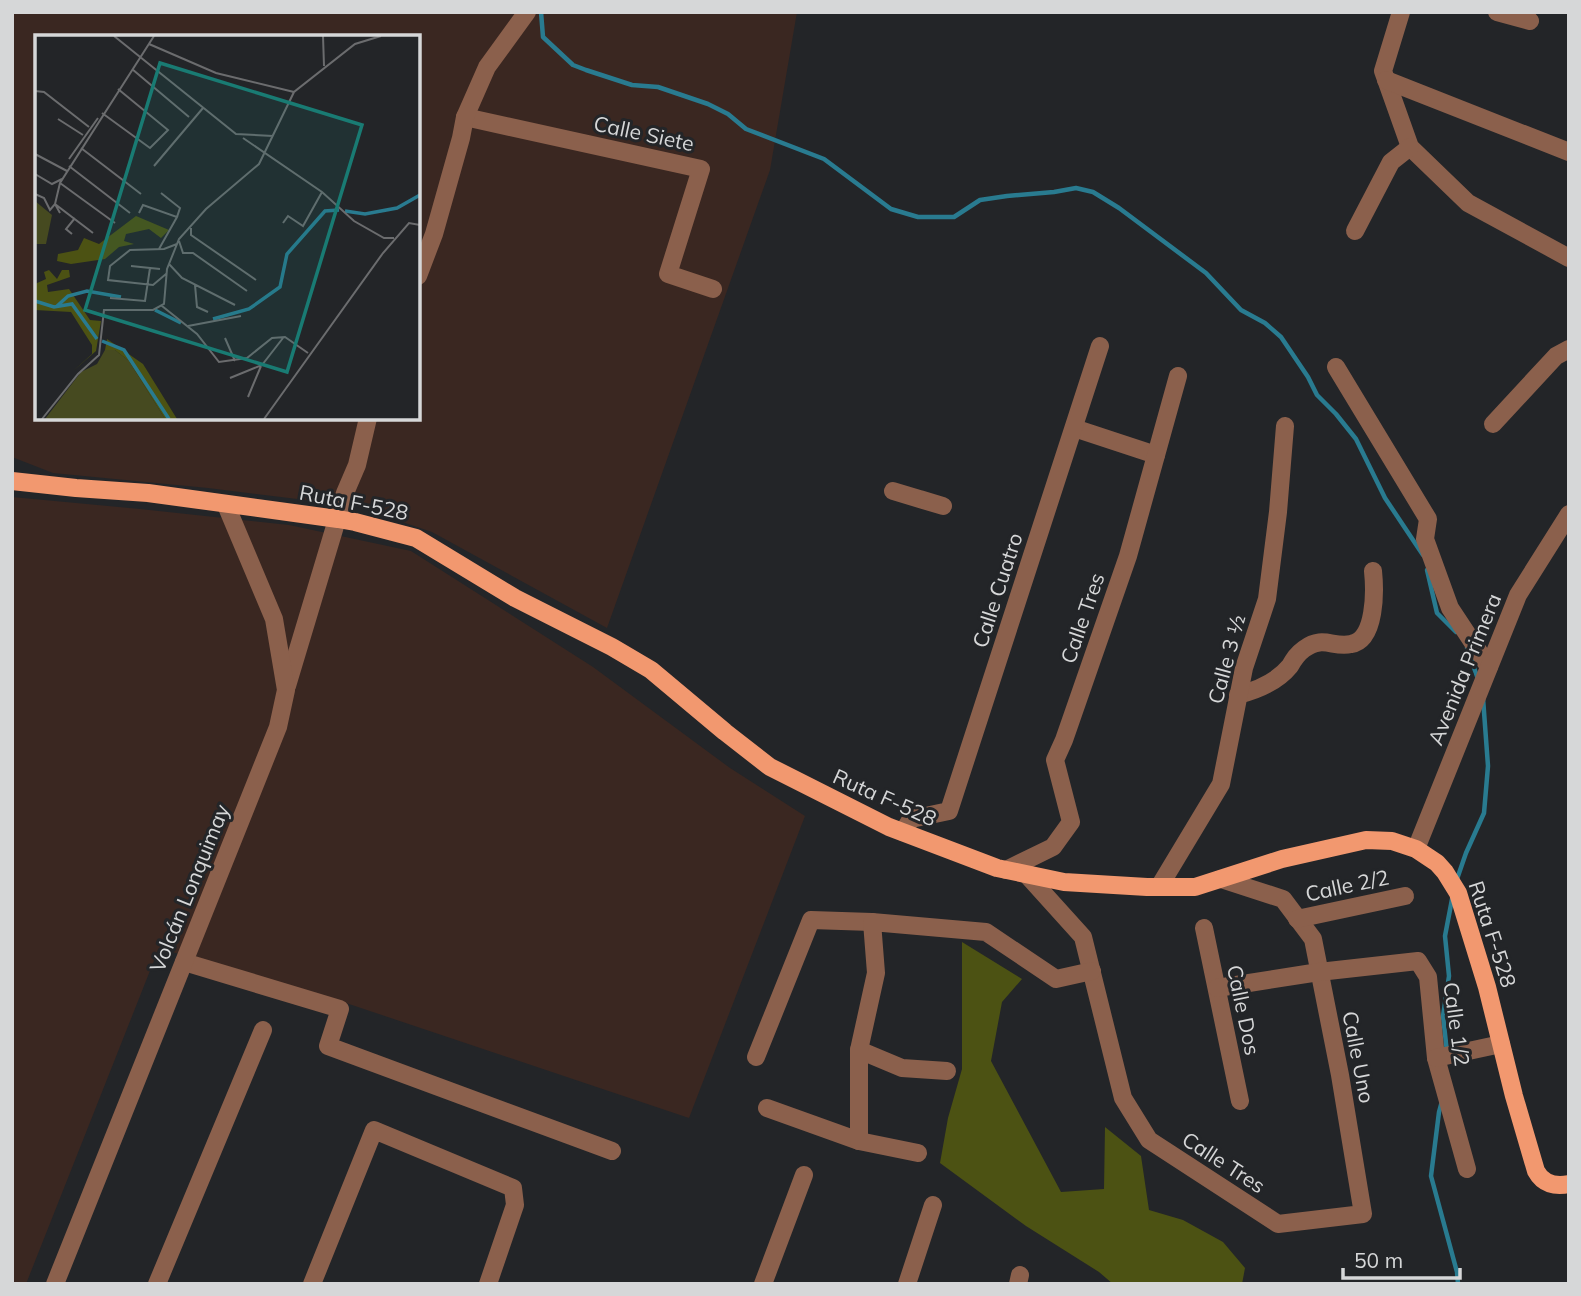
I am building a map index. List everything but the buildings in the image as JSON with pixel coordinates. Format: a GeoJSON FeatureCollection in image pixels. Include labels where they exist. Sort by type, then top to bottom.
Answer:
{"type":"FeatureCollection","features":[{"type":"Feature","properties":{"kind":"main road","name":"Ruta F-528"},"geometry":{"type":"LineString","coordinates":[[12,481],[148,493],[338,519],[416,538],[515,598],[651,670],[770,767],[882,824],[907,826],[1006,870],[1064,882],[1195,887],[1282,859],[1367,840],[1392,841],[1416,849],[1437,863],[1458,893],[1487,987],[1536,1171],[1548,1183],[1559,1186],[1569,1184]]}},
{"type":"Feature","properties":{"kind":"street"},"geometry":{"type":"LineString","coordinates":[[420,271],[435,233],[465,117],[488,67],[527,12]]}},
{"type":"Feature","properties":{"kind":"street"},"geometry":{"type":"LineString","coordinates":[[1401,12],[1383,71],[1410,147],[1468,202],[1569,258]]}},
{"type":"Feature","properties":{"kind":"street"},"geometry":{"type":"LineString","coordinates":[[1497,12],[1530,22]]}},
{"type":"Feature","properties":{"kind":"street"},"geometry":{"type":"LineString","coordinates":[[1386,80],[1569,152]]}},
{"type":"Feature","properties":{"kind":"street","name":"Calle Siete"},"geometry":{"type":"LineString","coordinates":[[465,117],[701,169],[668,274],[713,289]]}},
{"type":"Feature","properties":{"kind":"street"},"geometry":{"type":"LineString","coordinates":[[1355,231],[1391,162],[1410,147]]}},
{"type":"Feature","properties":{"kind":"street","name":"Calle Cuatro"},"geometry":{"type":"LineString","coordinates":[[907,826],[949,811],[1100,346]]}},
{"type":"Feature","properties":{"kind":"street"},"geometry":{"type":"LineString","coordinates":[[1493,424],[1556,356],[1569,349]]}},
{"type":"Feature","properties":{"kind":"street"},"geometry":{"type":"LineString","coordinates":[[1336,367],[1428,519],[1425,539],[1450,608],[1489,667]]}},
{"type":"Feature","properties":{"kind":"street","name":"Calle Tres"},"geometry":{"type":"LineString","coordinates":[[1006,870],[1053,847],[1071,822],[1055,760],[1128,556],[1178,376]]}},
{"type":"Feature","properties":{"kind":"street"},"geometry":{"type":"LineString","coordinates":[[286,690],[345,493],[358,465],[368,420]]}},
{"type":"Feature","properties":{"kind":"street","name":"Calle 3 ½"},"geometry":{"type":"LineString","coordinates":[[1159,887],[1222,784],[1244,668],[1266,599],[1278,512],[1285,426]]}},
{"type":"Feature","properties":{"kind":"street"},"geometry":{"type":"LineString","coordinates":[[1074,428],[1156,455]]}},
{"type":"Feature","properties":{"kind":"street"},"geometry":{"type":"LineString","coordinates":[[892,491],[943,506],[920,499]]}},
{"type":"Feature","properties":{"kind":"street","name":"Volcán Lonquimay"},"geometry":{"type":"LineString","coordinates":[[55,1284],[278,727],[286,690],[274,620],[226,505]]}},
{"type":"Feature","properties":{"kind":"street","name":"Avenida Primera"},"geometry":{"type":"LineString","coordinates":[[1416,849],[1518,594],[1569,514]]}},
{"type":"Feature","properties":{"kind":"street"},"geometry":{"type":"LineString","coordinates":[[1238,695],[1272,682],[1308,646],[1322,642],[1352,644],[1360,640],[1373,609],[1373,571]]}},
{"type":"Feature","properties":{"kind":"street","name":"Calle Tres"},"geometry":{"type":"LineString","coordinates":[[1027,875],[1083,937],[1123,1098],[1149,1140],[1278,1224]]}},
{"type":"Feature","properties":{"kind":"street","name":"Calle Uno"},"geometry":{"type":"LineString","coordinates":[[1221,879],[1283,899],[1312,939],[1340,1075],[1363,1214],[1278,1224]]}},
{"type":"Feature","properties":{"kind":"street","name":"Calle 2/2"},"geometry":{"type":"LineString","coordinates":[[1297,919],[1405,896]]}},
{"type":"Feature","properties":{"kind":"street"},"geometry":{"type":"LineString","coordinates":[[756,1056],[811,920],[872,922],[986,932],[1056,979],[1091,971]]}},
{"type":"Feature","properties":{"kind":"street"},"geometry":{"type":"LineString","coordinates":[[859,1141],[859,1050],[876,973],[872,922]]}},
{"type":"Feature","properties":{"kind":"street","name":"Calle Dos"},"geometry":{"type":"LineString","coordinates":[[1204,928],[1240,1101]]}},
{"type":"Feature","properties":{"kind":"street","name":"Calle 1/2"},"geometry":{"type":"LineString","coordinates":[[1217,988],[1319,972],[1418,961],[1428,976],[1436,1058],[1467,1169]]}},
{"type":"Feature","properties":{"kind":"street"},"geometry":{"type":"LineString","coordinates":[[184,962],[340,1009],[328,1046],[612,1151]]}},
{"type":"Feature","properties":{"kind":"street"},"geometry":{"type":"LineString","coordinates":[[158,1284],[263,1030]]}},
{"type":"Feature","properties":{"kind":"street"},"geometry":{"type":"LineString","coordinates":[[1436,1058],[1501,1044]]}},
{"type":"Feature","properties":{"kind":"street"},"geometry":{"type":"LineString","coordinates":[[859,1050],[902,1068],[947,1071]]}},
{"type":"Feature","properties":{"kind":"street"},"geometry":{"type":"LineString","coordinates":[[766,1108],[859,1141],[918,1153]]}},
{"type":"Feature","properties":{"kind":"street"},"geometry":{"type":"LineString","coordinates":[[312,1284],[374,1130],[513,1188],[515,1205],[488,1284]]}},
{"type":"Feature","properties":{"kind":"street"},"geometry":{"type":"LineString","coordinates":[[763,1284],[804,1175]]}},
{"type":"Feature","properties":{"kind":"street"},"geometry":{"type":"LineString","coordinates":[[907,1284],[933,1205]]}},
{"type":"Feature","properties":{"kind":"shaded area"},"geometry":{"type":"Polygon","coordinates":[[[12,12],[797,12],[770,170],[607,628],[432,532],[355,506],[53,473],[12,457],[12,12]]]}},
{"type":"Feature","properties":{"kind":"shaded area"},"geometry":{"type":"Polygon","coordinates":[[[12,497],[289,525],[411,551],[593,667],[730,768],[805,816],[689,1118],[352,1005],[159,948],[26,1284],[12,1284],[12,497]]]}},
{"type":"Feature","properties":{"kind":"green space"},"geometry":{"type":"Polygon","coordinates":[[[962,942],[1022,979],[1002,1002],[991,1061],[1061,1192],[1104,1189],[1105,1127],[1141,1156],[1149,1210],[1183,1220],[1223,1242],[1245,1268],[1242,1284],[1113,1284],[1099,1272],[1026,1226],[940,1163],[948,1118],[962,1069],[962,942]]]}},
{"type":"Feature","properties":{"kind":"waterway"},"geometry":{"type":"LineString","coordinates":[[541,12],[543,37],[573,65],[632,85],[658,87],[708,104],[728,114],[746,129],[824,159],[891,209],[918,217],[954,217],[980,200],[1076,188],[1093,192],[1119,208],[1206,273],[1241,310],[1265,323],[1281,337],[1317,395],[1356,439],[1385,498],[1423,555]]}},
{"type":"Feature","properties":{"kind":"waterway"},"geometry":{"type":"LineString","coordinates":[[1427,570],[1437,613],[1456,632]]}},
{"type":"Feature","properties":{"kind":"waterway"},"geometry":{"type":"LineString","coordinates":[[1467,648],[1478,679]]}},
{"type":"Feature","properties":{"kind":"waterway"},"geometry":{"type":"LineString","coordinates":[[1457,879],[1484,813],[1488,766],[1483,698]]}},
{"type":"Feature","properties":{"kind":"waterway"},"geometry":{"type":"LineString","coordinates":[[1447,1052],[1443,1016],[1449,976],[1445,936],[1453,894]]}},
{"type":"Feature","properties":{"kind":"waterway"},"geometry":{"type":"LineString","coordinates":[[1442,1101],[1431,1176],[1458,1284]]}}]}
